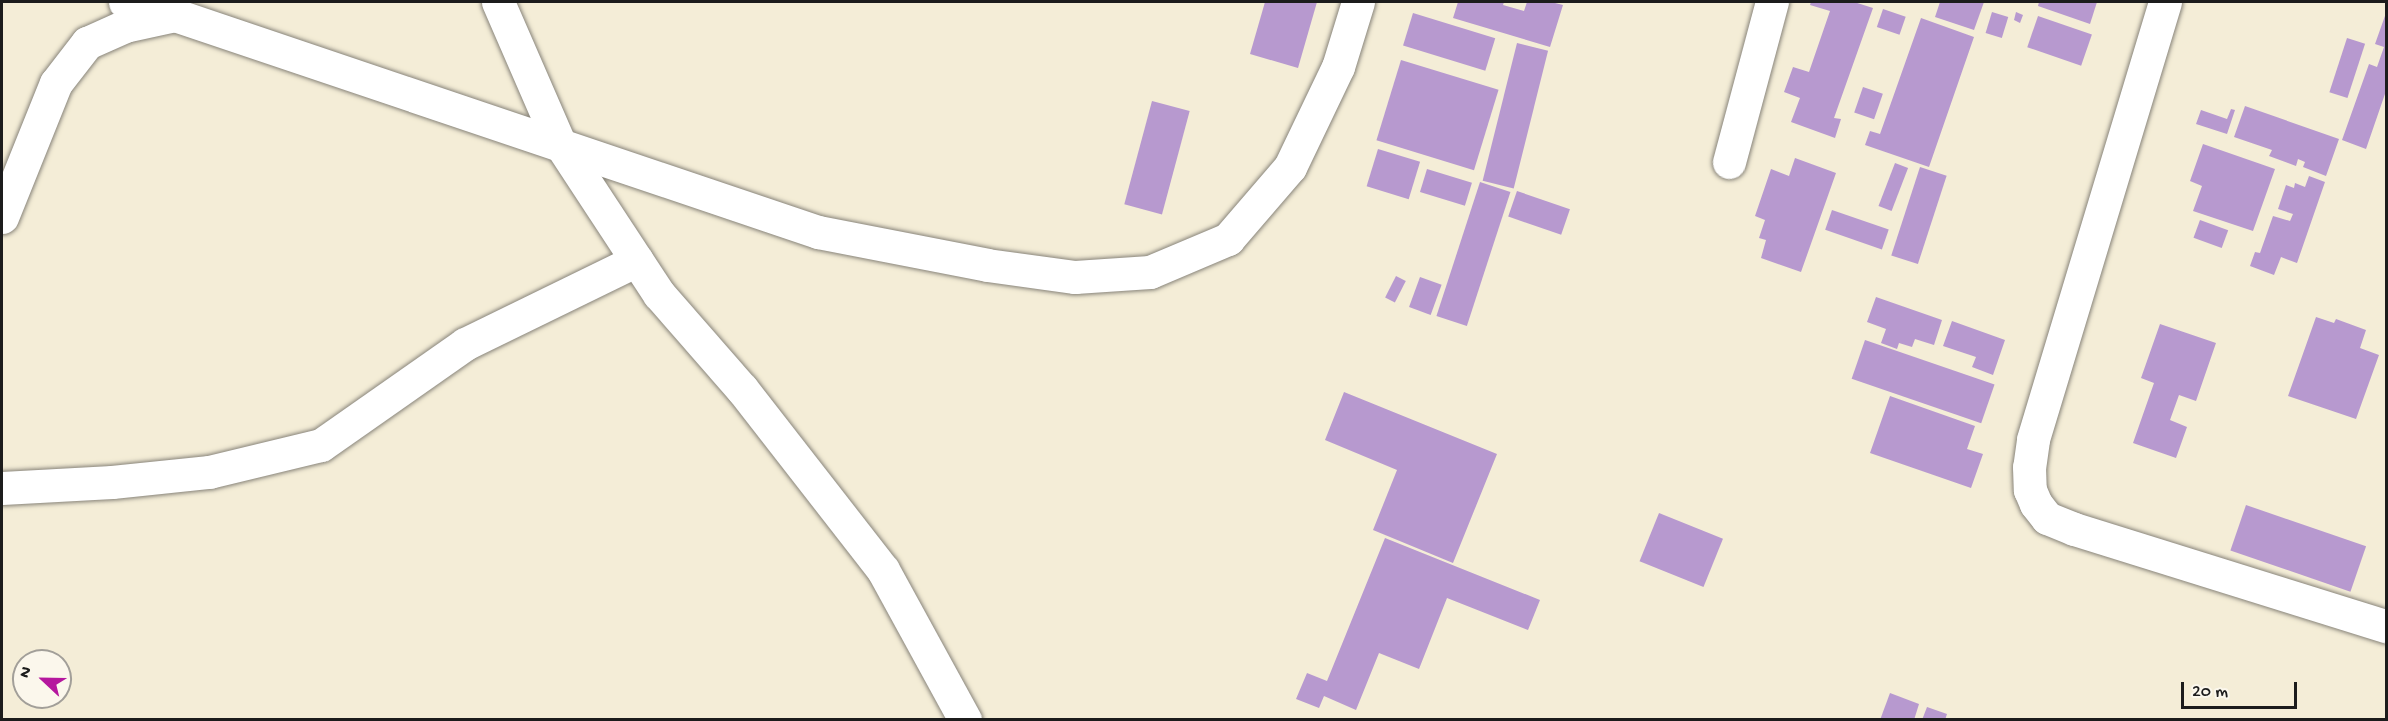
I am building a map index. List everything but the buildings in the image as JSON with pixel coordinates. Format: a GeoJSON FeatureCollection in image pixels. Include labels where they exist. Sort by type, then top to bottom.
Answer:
{"type":"FeatureCollection","features":[{"type":"Feature","properties":{"kind":"street"},"geometry":{"type":"LineString","coordinates":[[125,2],[175,15],[559,142],[818,232],[987,265],[1075,277],[1150,272],[1228,239],[1290,167],[1338,67],[1358,2]]}},
{"type":"Feature","properties":{"kind":"street"},"geometry":{"type":"LineString","coordinates":[[498,2],[559,142],[659,294],[742,389],[883,570],[965,720]]}},
{"type":"Feature","properties":{"kind":"street"},"geometry":{"type":"LineString","coordinates":[[1729,162],[1772,2]]}},
{"type":"Feature","properties":{"kind":"street"},"geometry":{"type":"LineString","coordinates":[[2165,2],[2033,440],[2029,467],[2030,490],[2047,518],[2074,529],[2385,619]]}},
{"type":"Feature","properties":{"kind":"street"},"geometry":{"type":"LineString","coordinates":[[2,217],[56,83],[87,43],[125,26],[175,15]]}},
{"type":"Feature","properties":{"kind":"street"},"geometry":{"type":"LineString","coordinates":[[2,488],[112,482],[209,472],[321,445],[465,344],[637,260]]}}]}
